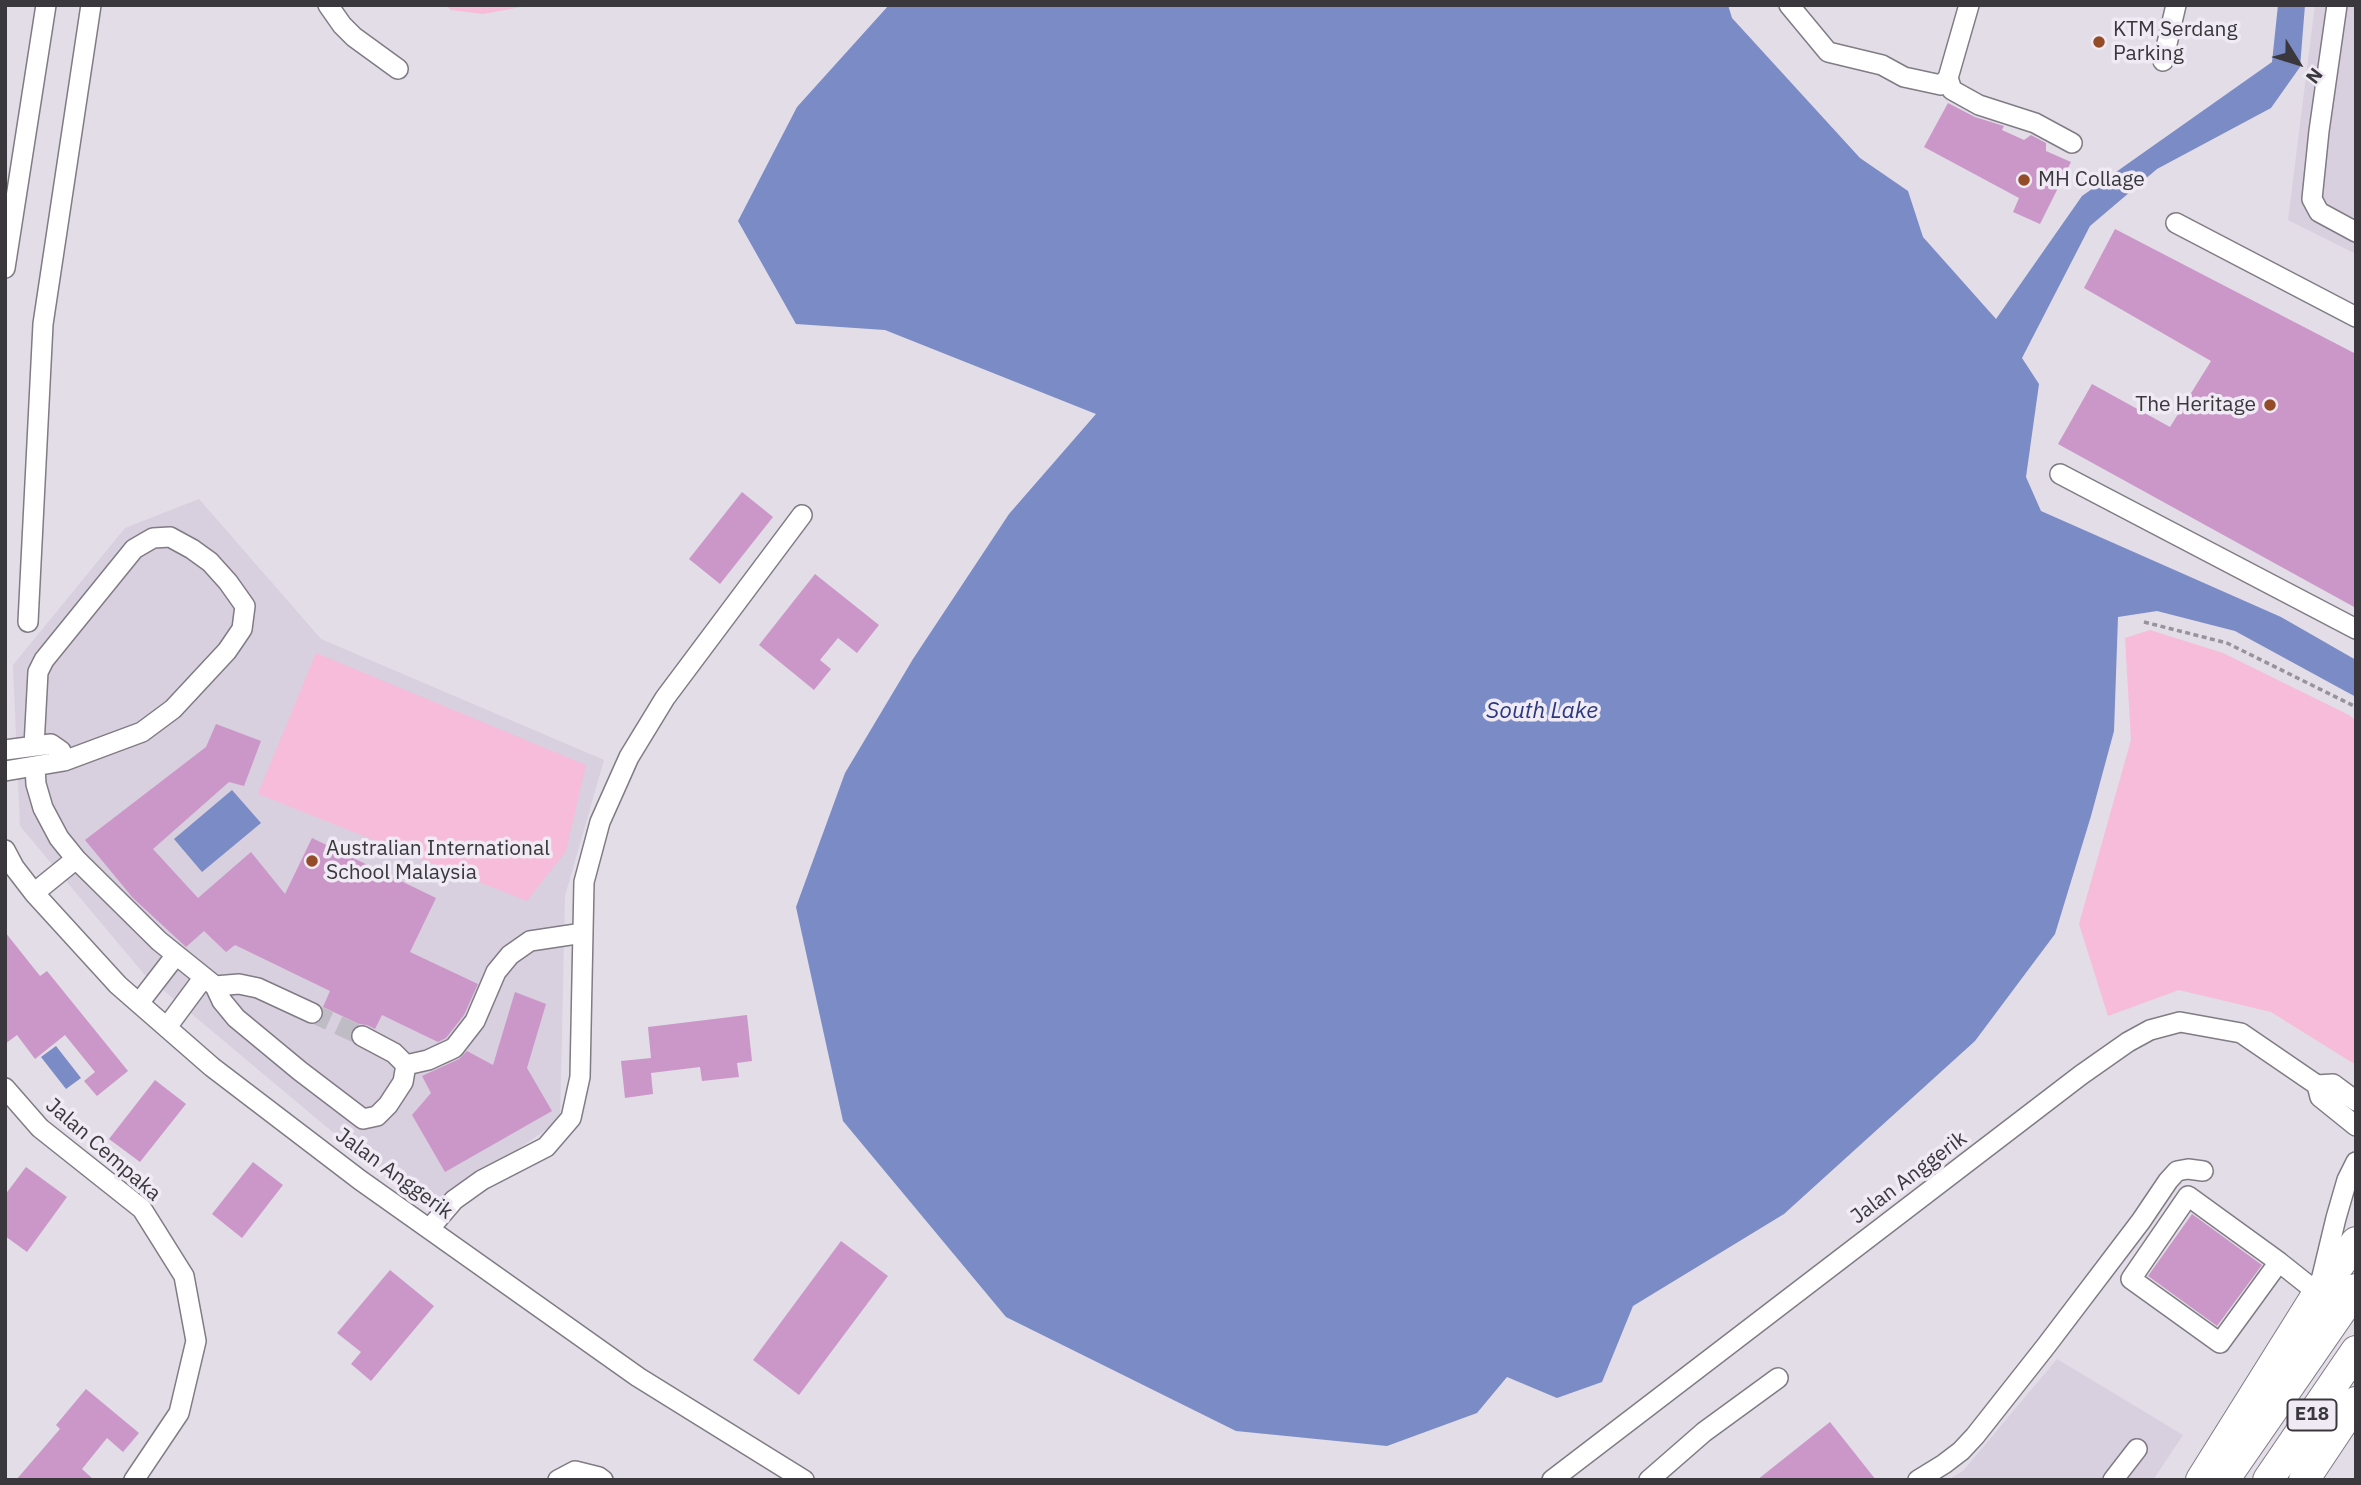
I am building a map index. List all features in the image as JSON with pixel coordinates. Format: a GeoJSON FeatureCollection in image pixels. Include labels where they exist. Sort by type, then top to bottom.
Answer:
{"type":"FeatureCollection","features":[{"type":"Feature","properties":{"kind":"highway","name":"E18"},"geometry":{"type":"LineString","coordinates":[[2201,1480],[2318,1293],[2356,1242]]}},
{"type":"Feature","properties":{"kind":"highway"},"geometry":{"type":"LineString","coordinates":[[2224,1480],[2356,1289]]}},
{"type":"Feature","properties":{"kind":"highway","name":"E18"},"geometry":{"type":"LineString","coordinates":[[2268,1480],[2356,1351]]}},
{"type":"Feature","properties":{"kind":"highway"},"geometry":{"type":"LineString","coordinates":[[2304,1480],[2356,1402]]}},
{"type":"Feature","properties":{"kind":"street"},"geometry":{"type":"LineString","coordinates":[[5,268],[46,5]]}},
{"type":"Feature","properties":{"kind":"street"},"geometry":{"type":"LineString","coordinates":[[28,622],[43,324],[91,5]]}},
{"type":"Feature","properties":{"kind":"street"},"geometry":{"type":"LineString","coordinates":[[328,5],[348,31],[398,69]]}},
{"type":"Feature","properties":{"kind":"street"},"geometry":{"type":"LineString","coordinates":[[1789,5],[1828,52],[1882,65],[1904,77],[1941,85],[1948,78],[1969,5]]}},
{"type":"Feature","properties":{"kind":"street"},"geometry":{"type":"LineString","coordinates":[[2163,61],[2176,5]]}},
{"type":"Feature","properties":{"kind":"street"},"geometry":{"type":"LineString","coordinates":[[2337,5],[2312,199],[2319,212],[2356,232]]}},
{"type":"Feature","properties":{"kind":"street"},"geometry":{"type":"LineString","coordinates":[[1948,78],[1952,90],[1979,105],[2035,123],[2072,143]]}},
{"type":"Feature","properties":{"kind":"street"},"geometry":{"type":"LineString","coordinates":[[2176,223],[2356,317]]}},
{"type":"Feature","properties":{"kind":"street"},"geometry":{"type":"LineString","coordinates":[[2060,474],[2356,629]]}},
{"type":"Feature","properties":{"kind":"street"},"geometry":{"type":"LineString","coordinates":[[430,1228],[454,1200],[482,1180],[546,1147],[571,1118],[580,1077],[584,882],[600,822],[629,757],[666,698],[802,515]]}},
{"type":"Feature","properties":{"kind":"street"},"geometry":{"type":"LineString","coordinates":[[5,771],[64,761],[142,732],[173,709],[227,651],[242,629],[245,606],[210,562],[192,548],[170,537],[153,538],[134,549],[44,660],[36,685],[34,746]]}},
{"type":"Feature","properties":{"kind":"street"},"geometry":{"type":"LineString","coordinates":[[5,750],[51,744],[57,746],[64,761]]}},
{"type":"Feature","properties":{"kind":"street"},"geometry":{"type":"LineString","coordinates":[[35,767],[36,784],[43,808],[59,838],[76,859],[116,901],[176,955],[210,981],[236,1018],[300,1072],[363,1119],[377,1116],[388,1105],[402,1082],[406,1065]]}},
{"type":"Feature","properties":{"kind":"street","name":"Jalan Anggerik"},"geometry":{"type":"LineString","coordinates":[[5,850],[34,893],[118,985],[212,1067],[360,1180],[638,1377],[804,1480]]}},
{"type":"Feature","properties":{"kind":"street"},"geometry":{"type":"LineString","coordinates":[[34,893],[76,859]]}},
{"type":"Feature","properties":{"kind":"street"},"geometry":{"type":"LineString","coordinates":[[406,1065],[428,1060],[454,1048],[475,1021],[496,972],[510,955],[530,941],[583,933]]}},
{"type":"Feature","properties":{"kind":"street"},"geometry":{"type":"LineString","coordinates":[[139,1003],[176,955]]}},
{"type":"Feature","properties":{"kind":"street"},"geometry":{"type":"LineString","coordinates":[[210,981],[258,988],[312,1013]]}},
{"type":"Feature","properties":{"kind":"street"},"geometry":{"type":"LineString","coordinates":[[167,1027],[210,981]]}},
{"type":"Feature","properties":{"kind":"street","name":"Jalan Anggerik"},"geometry":{"type":"LineString","coordinates":[[1552,1480],[2081,1075],[2150,1030],[2180,1022],[2241,1032],[2316,1085],[2320,1097],[2356,1126]]}},
{"type":"Feature","properties":{"kind":"street"},"geometry":{"type":"LineString","coordinates":[[362,1037],[394,1053],[406,1065]]}},
{"type":"Feature","properties":{"kind":"street","name":"Jalan Anggerik"},"geometry":{"type":"LineString","coordinates":[[2316,1085],[2333,1084],[2356,1101]]}},
{"type":"Feature","properties":{"kind":"street","name":"Jalan Cempaka"},"geometry":{"type":"LineString","coordinates":[[5,1088],[40,1128],[142,1209],[184,1276],[196,1341],[179,1413],[134,1480]]}},
{"type":"Feature","properties":{"kind":"street"},"geometry":{"type":"LineString","coordinates":[[2279,1262],[2220,1343],[2131,1279],[2188,1196],[2279,1262],[2318,1293],[2347,1180],[2356,1162]]}},
{"type":"Feature","properties":{"kind":"street"},"geometry":{"type":"LineString","coordinates":[[1918,1480],[1961,1451],[1975,1436],[2070,1315],[2176,1171],[2203,1171]]}},
{"type":"Feature","properties":{"kind":"street"},"geometry":{"type":"LineString","coordinates":[[1649,1480],[1704,1432],[1778,1378]]}},
{"type":"Feature","properties":{"kind":"street"},"geometry":{"type":"LineString","coordinates":[[2113,1480],[2137,1449]]}},
{"type":"Feature","properties":{"kind":"street"},"geometry":{"type":"LineString","coordinates":[[558,1480],[575,1471],[603,1480]]}},
{"type":"Feature","properties":{"kind":"path"},"geometry":{"type":"LineString","coordinates":[[2144,622],[2227,643],[2356,707]]}},
{"type":"Feature","properties":{"kind":"shaded area"},"geometry":{"type":"Polygon","coordinates":[[[445,5],[532,5],[483,14],[451,10],[445,5]]]}},
{"type":"Feature","properties":{"kind":"shaded area"},"geometry":{"type":"Polygon","coordinates":[[[2315,5],[2356,5],[2356,254],[2288,220],[2315,5]]]}},
{"type":"Feature","properties":{"kind":"shaded area","name":"Australian International School Malaysia"},"geometry":{"type":"Polygon","coordinates":[[[199,499],[321,639],[604,760],[565,896],[560,1120],[452,1195],[415,1201],[144,974],[20,826],[13,665],[125,528],[199,499]]]}},
{"type":"Feature","properties":{"kind":"shaded area"},"geometry":{"type":"Polygon","coordinates":[[[2150,630],[2223,653],[2349,715],[2356,721],[2356,1065],[2271,1012],[2179,990],[2108,1016],[2079,924],[2131,740],[2125,638],[2150,630]]]}},
{"type":"Feature","properties":{"kind":"shaded area"},"geometry":{"type":"Polygon","coordinates":[[[316,653],[586,765],[566,851],[527,901],[258,794],[316,653]]]}},
{"type":"Feature","properties":{"kind":"shaded area"},"geometry":{"type":"Polygon","coordinates":[[[2057,1359],[2183,1435],[2153,1480],[1948,1480],[1963,1471],[2057,1359]]]}},
{"type":"Feature","properties":{"kind":"water","name":"South Lake"},"geometry":{"type":"Polygon","coordinates":[[[889,5],[1728,5],[1732,18],[1860,158],[1908,191],[1923,237],[1996,319],[2082,196],[2272,62],[2278,5],[2305,5],[2300,67],[2271,108],[2157,169],[2090,226],[2022,358],[2039,384],[2026,477],[2041,511],[2281,617],[2356,660],[2356,697],[2235,631],[2157,611],[2118,617],[2114,731],[2055,934],[1975,1041],[1784,1214],[1633,1306],[1602,1382],[1557,1398],[1507,1377],[1477,1413],[1387,1446],[1236,1431],[1006,1317],[843,1121],[796,907],[845,773],[913,659],[1009,514],[1096,414],[885,330],[796,324],[738,221],[797,107],[889,5]]]}},
{"type":"Feature","properties":{"kind":"water"},"geometry":{"type":"Polygon","coordinates":[[[232,790],[261,823],[202,872],[174,839],[232,790]]]}},
{"type":"Feature","properties":{"kind":"water"},"geometry":{"type":"Polygon","coordinates":[[[56,1046],[81,1078],[66,1089],[41,1057],[56,1046]]]}},
{"type":"Feature","properties":{"kind":"building","name":"MH Collage"},"geometry":{"type":"Polygon","coordinates":[[[1948,103],[1975,117],[2004,126],[2002,130],[2024,140],[2031,135],[2046,143],[2046,151],[2071,162],[2040,224],[2013,212],[2019,198],[1924,147],[1948,103]]]}},
{"type":"Feature","properties":{"kind":"building","name":"The Heritage"},"geometry":{"type":"Polygon","coordinates":[[[2115,229],[2356,354],[2356,608],[2058,444],[2092,384],[2170,427],[2211,361],[2084,288],[2115,229]]]}},
{"type":"Feature","properties":{"kind":"building"},"geometry":{"type":"Polygon","coordinates":[[[742,492],[773,517],[720,584],[689,559],[742,492]]]}},
{"type":"Feature","properties":{"kind":"building"},"geometry":{"type":"Polygon","coordinates":[[[815,574],[879,625],[857,653],[838,638],[820,660],[831,669],[814,690],[759,645],[815,574]]]}},
{"type":"Feature","properties":{"kind":"building"},"geometry":{"type":"Polygon","coordinates":[[[216,724],[261,741],[244,786],[229,782],[153,849],[198,898],[251,852],[285,894],[312,838],[436,898],[410,952],[478,984],[464,1015],[446,1038],[438,1042],[382,1015],[375,1029],[359,1024],[323,1007],[330,991],[235,945],[226,952],[204,931],[186,947],[133,898],[85,840],[206,747],[216,724]]]}},
{"type":"Feature","properties":{"kind":"building"},"geometry":{"type":"Polygon","coordinates":[[[5,932],[40,976],[47,971],[128,1071],[97,1096],[84,1081],[95,1072],[65,1035],[35,1059],[17,1035],[5,1044],[5,932]]]}},
{"type":"Feature","properties":{"kind":"building"},"geometry":{"type":"Polygon","coordinates":[[[515,992],[546,1004],[527,1068],[552,1111],[445,1172],[412,1115],[431,1093],[422,1076],[459,1059],[467,1051],[493,1065],[515,992]]]}},
{"type":"Feature","properties":{"kind":"building"},"geometry":{"type":"Polygon","coordinates":[[[747,1015],[752,1061],[737,1063],[739,1077],[702,1081],[700,1067],[651,1073],[653,1094],[625,1098],[621,1061],[651,1058],[648,1027],[747,1015]]]}},
{"type":"Feature","properties":{"kind":"building"},"geometry":{"type":"Polygon","coordinates":[[[155,1080],[186,1104],[140,1162],[109,1139],[155,1080]]]}},
{"type":"Feature","properties":{"kind":"building"},"geometry":{"type":"Polygon","coordinates":[[[253,1162],[283,1185],[242,1238],[212,1214],[253,1162]]]}},
{"type":"Feature","properties":{"kind":"building"},"geometry":{"type":"Polygon","coordinates":[[[26,1167],[67,1197],[27,1252],[5,1236],[5,1195],[26,1167]]]}},
{"type":"Feature","properties":{"kind":"building"},"geometry":{"type":"Polygon","coordinates":[[[2192,1214],[2262,1265],[2217,1326],[2148,1276],[2192,1214]]]}},
{"type":"Feature","properties":{"kind":"building"},"geometry":{"type":"Polygon","coordinates":[[[841,1241],[888,1276],[799,1395],[753,1360],[841,1241]]]}},
{"type":"Feature","properties":{"kind":"building"},"geometry":{"type":"Polygon","coordinates":[[[390,1270],[434,1306],[371,1381],[351,1364],[361,1352],[337,1333],[390,1270]]]}},
{"type":"Feature","properties":{"kind":"building"},"geometry":{"type":"Polygon","coordinates":[[[86,1389],[139,1433],[123,1452],[107,1438],[82,1469],[94,1480],[16,1480],[60,1429],[56,1425],[86,1389]]]}},
{"type":"Feature","properties":{"kind":"building"},"geometry":{"type":"Polygon","coordinates":[[[1830,1422],[1876,1480],[1757,1480],[1830,1422]]]}},
{"type":"Feature","properties":{"kind":"tunnel"},"geometry":{"type":"LineString","coordinates":[[312,1013],[362,1036]]}},
{"type":"Feature","properties":{"kind":"place","name":"KTM Serdang Parking"},"geometry":{"type":"Point","coordinates":[2099,42]}},
{"type":"Feature","properties":{"kind":"place","name":"MH Collage"},"geometry":{"type":"Point","coordinates":[2024,180]}},
{"type":"Feature","properties":{"kind":"place","name":"The Heritage"},"geometry":{"type":"Point","coordinates":[2270,405]}},
{"type":"Feature","properties":{"kind":"place","name":"Australian International School Malaysia"},"geometry":{"type":"Point","coordinates":[312,861]}}]}
